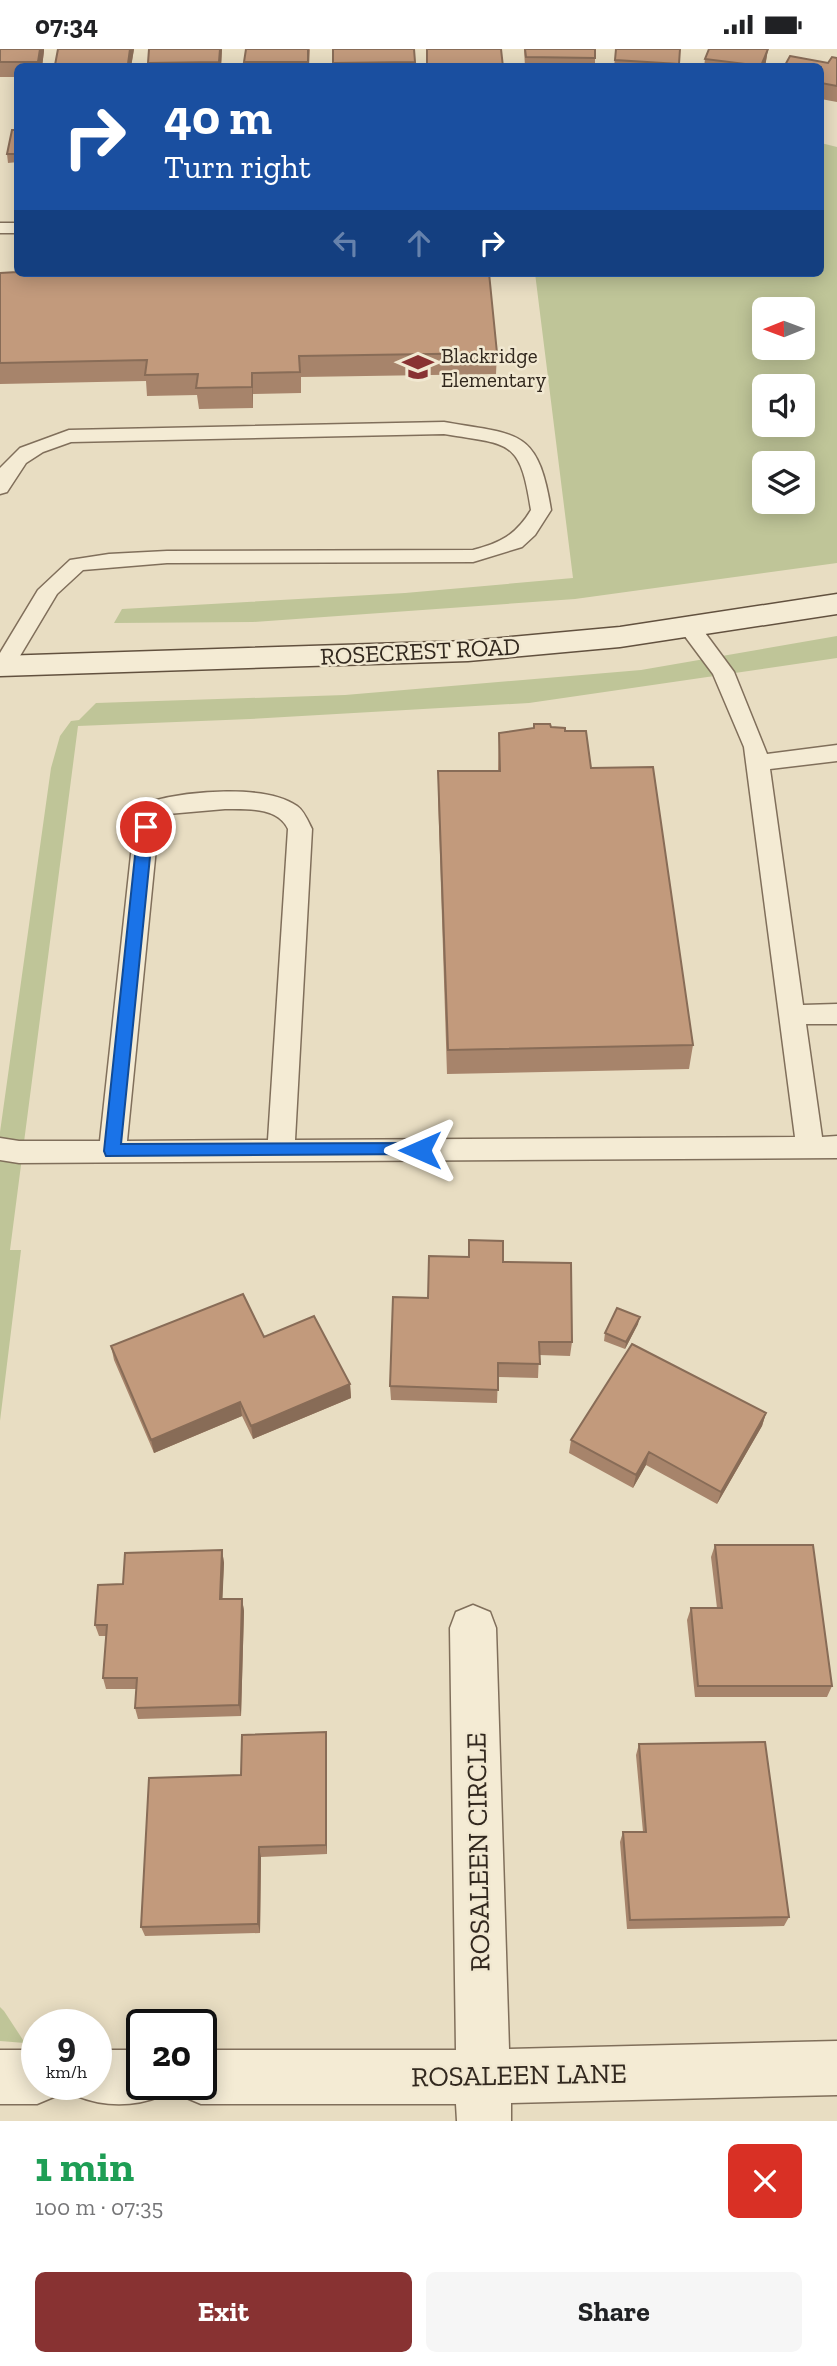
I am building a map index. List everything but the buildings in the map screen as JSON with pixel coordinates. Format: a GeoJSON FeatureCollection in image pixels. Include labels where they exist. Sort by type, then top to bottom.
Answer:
{"type":"FeatureCollection","features":[{"type":"Feature","properties":{"kind":"main road","name":"ROSECREST ROAD"},"geometry":{"type":"LineString","coordinates":[[1,667],[468,651],[620,637],[837,604]]}},
{"type":"Feature","properties":{"kind":"main road","name":"ROSALEEN CIRCLE"},"geometry":{"type":"LineString","coordinates":[[474,1628],[483,2099]]}},
{"type":"Feature","properties":{"kind":"main road","name":"ROSALEEN LANE"},"geometry":{"type":"LineString","coordinates":[[217,2078],[483,2099],[837,2068]]}},
{"type":"Feature","properties":{"kind":"main road"},"geometry":{"type":"LineString","coordinates":[[0,2077],[21,2077]]}},
{"type":"Feature","properties":{"kind":"lane"},"geometry":{"type":"LineString","coordinates":[[0,488],[7,468],[27,450],[69,436],[444,428],[499,439],[524,451],[534,471],[541,510],[527,536],[507,548],[473,556],[167,557],[77,565],[49,590],[1,667]]}},
{"type":"Feature","properties":{"kind":"lane"},"geometry":{"type":"LineString","coordinates":[[689,627],[723,672],[758,763],[810,1148]]}},
{"type":"Feature","properties":{"kind":"lane"},"geometry":{"type":"LineString","coordinates":[[758,763],[837,753]]}},
{"type":"Feature","properties":{"kind":"lane"},"geometry":{"type":"LineString","coordinates":[[112,1151],[146,827],[161,807],[186,802],[268,803],[291,813],[300,829],[281,1150]]}},
{"type":"Feature","properties":{"kind":"lane"},"geometry":{"type":"LineString","coordinates":[[792,1015],[837,1014]]}},
{"type":"Feature","properties":{"kind":"lane"},"geometry":{"type":"LineString","coordinates":[[0,1149],[112,1151],[837,1147]]}},
{"type":"Feature","properties":{"kind":"green space"},"geometry":{"type":"Polygon","coordinates":[[[824,144],[837,147],[837,563],[575,599],[253,622],[114,623],[122,609],[405,593],[573,578],[535,277],[824,277],[824,144]]]}},
{"type":"Feature","properties":{"kind":"green space"},"geometry":{"type":"Polygon","coordinates":[[[837,636],[837,658],[529,703],[78,726],[10,1250],[21,1250],[0,1421],[0,1132],[51,768],[60,736],[71,721],[79,720],[96,703],[345,695],[641,670],[837,636]]]}},
{"type":"Feature","properties":{"kind":"green space"},"geometry":{"type":"Polygon","coordinates":[[[0,2007],[21,2037],[21,2043],[0,2041],[0,2007]]]}},
{"type":"Feature","properties":{"kind":"place","name":"Blackridge Elementary"},"geometry":{"type":"Point","coordinates":[418,367]}},
{"type":"Feature","properties":{"kind":"route"},"geometry":{"type":"LineString","coordinates":[[146,827],[112,1151],[420,1150]]}}]}
